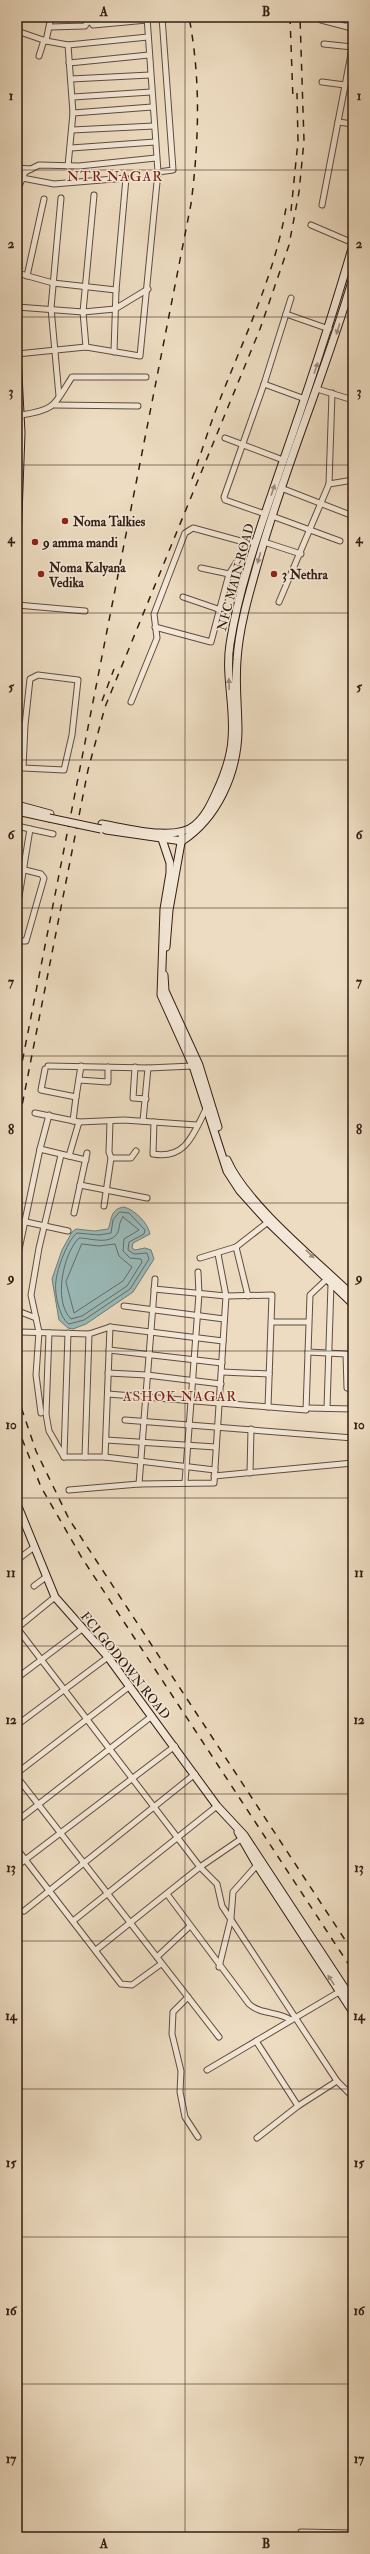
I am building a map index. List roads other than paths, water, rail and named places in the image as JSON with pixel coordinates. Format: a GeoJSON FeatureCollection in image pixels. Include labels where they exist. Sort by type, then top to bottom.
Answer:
{"type":"FeatureCollection","features":[{"type":"Feature","properties":{"kind":"main road","name":"NFC MAIN ROAD"},"geometry":{"type":"LineString","coordinates":[[182,833],[195,826],[210,806],[229,757],[232,739],[228,660],[230,643],[240,598],[256,542],[281,488],[300,424],[305,399],[329,329],[353,244]]}},
{"type":"Feature","properties":{"kind":"main road","name":"NFC MAIN ROAD"},"geometry":{"type":"LineString","coordinates":[[269,515],[283,460],[317,389],[337,332],[353,278]]}},
{"type":"Feature","properties":{"kind":"main road"},"geometry":{"type":"LineString","coordinates":[[17,354],[21,415],[20,508],[17,542]]}},
{"type":"Feature","properties":{"kind":"main road","name":"NFC MAIN ROAD"},"geometry":{"type":"LineString","coordinates":[[182,841],[197,831],[206,822],[224,790],[232,769],[238,731],[237,660],[256,542]]}},
{"type":"Feature","properties":{"kind":"main road"},"geometry":{"type":"LineString","coordinates":[[17,805],[49,816]]}},
{"type":"Feature","properties":{"kind":"main road"},"geometry":{"type":"LineString","coordinates":[[17,811],[182,841]]}},
{"type":"Feature","properties":{"kind":"main road"},"geometry":{"type":"LineString","coordinates":[[161,836],[182,833],[182,841],[169,910],[164,978],[165,991],[199,1065],[231,1168],[272,1217],[353,1304]]}},
{"type":"Feature","properties":{"kind":"main road"},"geometry":{"type":"LineString","coordinates":[[161,836],[167,852],[170,873],[164,909],[159,984],[164,1005],[193,1066],[207,1106],[226,1171],[240,1191],[268,1222],[330,1280],[353,1296]]}},
{"type":"Feature","properties":{"kind":"main road","name":"FCI GODOWN ROAD"},"geometry":{"type":"LineString","coordinates":[[17,1504],[55,1597],[82,1630],[108,1657],[175,1746],[217,1806],[251,1845],[321,1958],[339,1992],[353,2012]]}},
{"type":"Feature","properties":{"kind":"main road","name":"FCI GODOWN ROAD"},"geometry":{"type":"LineString","coordinates":[[236,1828],[241,1840],[257,1866],[353,2001]]}},
{"type":"Feature","properties":{"kind":"street"},"geometry":{"type":"LineString","coordinates":[[20,17],[17,30],[45,41],[68,45],[148,37]]}},
{"type":"Feature","properties":{"kind":"street"},"geometry":{"type":"LineString","coordinates":[[39,56],[50,26],[51,17]]}},
{"type":"Feature","properties":{"kind":"street"},"geometry":{"type":"LineString","coordinates":[[104,17],[105,23]]}},
{"type":"Feature","properties":{"kind":"street"},"geometry":{"type":"LineString","coordinates":[[158,172],[173,170],[162,17]]}},
{"type":"Feature","properties":{"kind":"street"},"geometry":{"type":"LineString","coordinates":[[321,20],[348,27],[350,17]]}},
{"type":"Feature","properties":{"kind":"street"},"geometry":{"type":"LineString","coordinates":[[17,354],[86,347],[140,356],[148,289],[158,172],[152,108],[147,18],[121,19],[93,25],[89,20],[85,26],[50,26]]}},
{"type":"Feature","properties":{"kind":"street"},"geometry":{"type":"LineString","coordinates":[[324,44],[352,47]]}},
{"type":"Feature","properties":{"kind":"street"},"geometry":{"type":"LineString","coordinates":[[322,205],[353,44]]}},
{"type":"Feature","properties":{"kind":"street"},"geometry":{"type":"LineString","coordinates":[[68,45],[73,97],[71,148],[68,166]]}},
{"type":"Feature","properties":{"kind":"street"},"geometry":{"type":"LineString","coordinates":[[69,63],[149,55]]}},
{"type":"Feature","properties":{"kind":"street"},"geometry":{"type":"LineString","coordinates":[[71,79],[150,75]]}},
{"type":"Feature","properties":{"kind":"street"},"geometry":{"type":"LineString","coordinates":[[322,82],[345,85]]}},
{"type":"Feature","properties":{"kind":"street"},"geometry":{"type":"LineString","coordinates":[[73,97],[151,92]]}},
{"type":"Feature","properties":{"kind":"street"},"geometry":{"type":"LineString","coordinates":[[73,113],[152,108]]}},
{"type":"Feature","properties":{"kind":"street"},"geometry":{"type":"LineString","coordinates":[[338,122],[353,124]]}},
{"type":"Feature","properties":{"kind":"street"},"geometry":{"type":"LineString","coordinates":[[72,130],[154,126]]}},
{"type":"Feature","properties":{"kind":"street"},"geometry":{"type":"LineString","coordinates":[[71,148],[155,142]]}},
{"type":"Feature","properties":{"kind":"street"},"geometry":{"type":"LineString","coordinates":[[17,191],[25,172],[39,165],[68,166],[156,158]]}},
{"type":"Feature","properties":{"kind":"street"},"geometry":{"type":"LineString","coordinates":[[17,168],[31,169]]}},
{"type":"Feature","properties":{"kind":"street"},"geometry":{"type":"LineString","coordinates":[[22,178],[54,184],[126,178],[116,290],[114,352]]}},
{"type":"Feature","properties":{"kind":"street"},"geometry":{"type":"LineString","coordinates":[[86,347],[83,312],[94,195]]}},
{"type":"Feature","properties":{"kind":"street"},"geometry":{"type":"LineString","coordinates":[[60,396],[51,308],[52,283],[61,198]]}},
{"type":"Feature","properties":{"kind":"street"},"geometry":{"type":"LineString","coordinates":[[27,276],[44,199]]}},
{"type":"Feature","properties":{"kind":"street"},"geometry":{"type":"LineString","coordinates":[[312,225],[353,244]]}},
{"type":"Feature","properties":{"kind":"street"},"geometry":{"type":"LineString","coordinates":[[17,273],[52,283],[116,290]]}},
{"type":"Feature","properties":{"kind":"street"},"geometry":{"type":"LineString","coordinates":[[17,307],[51,308],[83,312],[115,309],[148,289]]}},
{"type":"Feature","properties":{"kind":"street"},"geometry":{"type":"LineString","coordinates":[[291,298],[264,384],[224,499],[340,541]]}},
{"type":"Feature","properties":{"kind":"street"},"geometry":{"type":"LineString","coordinates":[[286,314],[329,329]]}},
{"type":"Feature","properties":{"kind":"street"},"geometry":{"type":"LineString","coordinates":[[21,415],[44,412],[54,405],[72,377],[146,377]]}},
{"type":"Feature","properties":{"kind":"street"},"geometry":{"type":"LineString","coordinates":[[264,384],[305,399]]}},
{"type":"Feature","properties":{"kind":"street"},"geometry":{"type":"LineString","coordinates":[[317,389],[353,400]]}},
{"type":"Feature","properties":{"kind":"street"},"geometry":{"type":"LineString","coordinates":[[279,602],[301,554],[329,484],[332,393]]}},
{"type":"Feature","properties":{"kind":"street"},"geometry":{"type":"LineString","coordinates":[[54,405],[138,406]]}},
{"type":"Feature","properties":{"kind":"street"},"geometry":{"type":"LineString","coordinates":[[224,438],[283,460]]}},
{"type":"Feature","properties":{"kind":"street"},"geometry":{"type":"LineString","coordinates":[[329,484],[353,480]]}},
{"type":"Feature","properties":{"kind":"street"},"geometry":{"type":"LineString","coordinates":[[281,488],[322,502],[353,516]]}},
{"type":"Feature","properties":{"kind":"street"},"geometry":{"type":"LineString","coordinates":[[132,702],[157,638],[154,614],[185,533],[193,528],[301,554]]}},
{"type":"Feature","properties":{"kind":"street"},"geometry":{"type":"LineString","coordinates":[[155,627],[211,642],[218,609],[229,574],[256,542]]}},
{"type":"Feature","properties":{"kind":"street"},"geometry":{"type":"LineString","coordinates":[[201,568],[229,574]]}},
{"type":"Feature","properties":{"kind":"street"},"geometry":{"type":"LineString","coordinates":[[183,597],[218,609]]}},
{"type":"Feature","properties":{"kind":"street"},"geometry":{"type":"LineString","coordinates":[[17,605],[85,611]]}},
{"type":"Feature","properties":{"kind":"street"},"geometry":{"type":"LineString","coordinates":[[38,675],[78,680],[66,769],[62,771],[23,768],[25,725],[30,677],[38,675]]}},
{"type":"Feature","properties":{"kind":"street"},"geometry":{"type":"LineString","coordinates":[[17,725],[25,725]]}},
{"type":"Feature","properties":{"kind":"street"},"geometry":{"type":"LineString","coordinates":[[17,826],[53,834]]}},
{"type":"Feature","properties":{"kind":"street"},"geometry":{"type":"LineString","coordinates":[[17,909],[30,829]]}},
{"type":"Feature","properties":{"kind":"street"},"geometry":{"type":"LineString","coordinates":[[17,868],[41,874],[44,880],[26,941],[17,940]]}},
{"type":"Feature","properties":{"kind":"street"},"geometry":{"type":"LineString","coordinates":[[76,1097],[41,1090],[46,1068],[81,1066],[148,1068],[193,1066]]}},
{"type":"Feature","properties":{"kind":"street"},"geometry":{"type":"LineString","coordinates":[[73,1121],[81,1066]]}},
{"type":"Feature","properties":{"kind":"street"},"geometry":{"type":"LineString","coordinates":[[79,1080],[108,1082],[108,1067]]}},
{"type":"Feature","properties":{"kind":"street"},"geometry":{"type":"LineString","coordinates":[[135,1067],[132,1098],[146,1099]]}},
{"type":"Feature","properties":{"kind":"street"},"geometry":{"type":"LineString","coordinates":[[143,1121],[148,1068]]}},
{"type":"Feature","properties":{"kind":"street"},"geometry":{"type":"LineString","coordinates":[[154,1122],[153,1154],[162,1156],[176,1153],[189,1143],[207,1106]]}},
{"type":"Feature","properties":{"kind":"street"},"geometry":{"type":"LineString","coordinates":[[35,1113],[79,1122],[143,1121],[197,1125]]}},
{"type":"Feature","properties":{"kind":"street"},"geometry":{"type":"LineString","coordinates":[[17,1259],[26,1222],[40,1149],[49,1115]]}},
{"type":"Feature","properties":{"kind":"street"},"geometry":{"type":"LineString","coordinates":[[104,1206],[111,1158],[109,1152],[110,1121]]}},
{"type":"Feature","properties":{"kind":"street"},"geometry":{"type":"LineString","coordinates":[[69,1156],[79,1122]]}},
{"type":"Feature","properties":{"kind":"street"},"geometry":{"type":"LineString","coordinates":[[40,1149],[86,1160]]}},
{"type":"Feature","properties":{"kind":"street"},"geometry":{"type":"LineString","coordinates":[[111,1158],[131,1158],[135,1156],[136,1151]]}},
{"type":"Feature","properties":{"kind":"street"},"geometry":{"type":"LineString","coordinates":[[74,1213],[87,1153]]}},
{"type":"Feature","properties":{"kind":"street"},"geometry":{"type":"LineString","coordinates":[[41,1413],[36,1375],[39,1332],[31,1295],[44,1226],[61,1155]]}},
{"type":"Feature","properties":{"kind":"street"},"geometry":{"type":"LineString","coordinates":[[80,1185],[147,1198]]}},
{"type":"Feature","properties":{"kind":"street"},"geometry":{"type":"LineString","coordinates":[[17,1220],[68,1231]]}},
{"type":"Feature","properties":{"kind":"street"},"geometry":{"type":"LineString","coordinates":[[200,1258],[218,1254],[236,1247],[268,1222]]}},
{"type":"Feature","properties":{"kind":"street"},"geometry":{"type":"LineString","coordinates":[[236,1247],[248,1296]]}},
{"type":"Feature","properties":{"kind":"street"},"geometry":{"type":"LineString","coordinates":[[69,1490],[139,1484],[185,1482],[214,1483],[226,1296],[218,1254]]}},
{"type":"Feature","properties":{"kind":"street"},"geometry":{"type":"LineString","coordinates":[[185,1482],[199,1294],[198,1272]]}},
{"type":"Feature","properties":{"kind":"street"},"geometry":{"type":"LineString","coordinates":[[139,1484],[142,1461],[148,1354],[155,1279]]}},
{"type":"Feature","properties":{"kind":"street"},"geometry":{"type":"LineString","coordinates":[[307,1408],[308,1322],[310,1295],[330,1280]]}},
{"type":"Feature","properties":{"kind":"street"},"geometry":{"type":"LineString","coordinates":[[327,1408],[330,1280]]}},
{"type":"Feature","properties":{"kind":"street"},"geometry":{"type":"LineString","coordinates":[[154,1289],[226,1296],[272,1295],[268,1407]]}},
{"type":"Feature","properties":{"kind":"street"},"geometry":{"type":"LineString","coordinates":[[124,1306],[224,1319]]}},
{"type":"Feature","properties":{"kind":"street"},"geometry":{"type":"LineString","coordinates":[[18,1311],[36,1318]]}},
{"type":"Feature","properties":{"kind":"street"},"geometry":{"type":"LineString","coordinates":[[272,1322],[308,1322]]}},
{"type":"Feature","properties":{"kind":"street"},"geometry":{"type":"LineString","coordinates":[[21,1332],[89,1334],[110,1327],[223,1341]]}},
{"type":"Feature","properties":{"kind":"street"},"geometry":{"type":"LineString","coordinates":[[105,1457],[110,1327]]}},
{"type":"Feature","properties":{"kind":"street"},"geometry":{"type":"LineString","coordinates":[[49,1333],[46,1414],[48,1431],[64,1457]]}},
{"type":"Feature","properties":{"kind":"street"},"geometry":{"type":"LineString","coordinates":[[64,1457],[68,1333]]}},
{"type":"Feature","properties":{"kind":"street"},"geometry":{"type":"LineString","coordinates":[[85,1457],[89,1334]]}},
{"type":"Feature","properties":{"kind":"street"},"geometry":{"type":"LineString","coordinates":[[109,1350],[222,1363]]}},
{"type":"Feature","properties":{"kind":"street"},"geometry":{"type":"LineString","coordinates":[[308,1352],[346,1354],[347,1388],[353,1389]]}},
{"type":"Feature","properties":{"kind":"street"},"geometry":{"type":"LineString","coordinates":[[347,1368],[353,1368]]}},
{"type":"Feature","properties":{"kind":"street"},"geometry":{"type":"LineString","coordinates":[[222,1372],[269,1374]]}},
{"type":"Feature","properties":{"kind":"street"},"geometry":{"type":"LineString","coordinates":[[108,1373],[147,1374],[221,1384]]}},
{"type":"Feature","properties":{"kind":"street"},"geometry":{"type":"LineString","coordinates":[[108,1394],[146,1396],[303,1411],[307,1408],[353,1409]]}},
{"type":"Feature","properties":{"kind":"street"},"geometry":{"type":"LineString","coordinates":[[125,1420],[353,1438]]}},
{"type":"Feature","properties":{"kind":"street"},"geometry":{"type":"LineString","coordinates":[[250,1473],[251,1429]]}},
{"type":"Feature","properties":{"kind":"street"},"geometry":{"type":"LineString","coordinates":[[106,1440],[216,1447]]}},
{"type":"Feature","properties":{"kind":"street"},"geometry":{"type":"LineString","coordinates":[[64,1457],[105,1457],[142,1461],[214,1473],[250,1473],[353,1463]]}},
{"type":"Feature","properties":{"kind":"street"},"geometry":{"type":"LineString","coordinates":[[17,1560],[34,1548]]}},
{"type":"Feature","properties":{"kind":"street"},"geometry":{"type":"LineString","coordinates":[[34,1586],[46,1576]]}},
{"type":"Feature","properties":{"kind":"street"},"geometry":{"type":"LineString","coordinates":[[55,1597],[17,1628],[40,1660],[200,1866],[216,1884],[222,1906],[293,2019],[337,2081],[353,2097]]}},
{"type":"Feature","properties":{"kind":"street"},"geometry":{"type":"LineString","coordinates":[[17,1678],[82,1630]]}},
{"type":"Feature","properties":{"kind":"street"},"geometry":{"type":"LineString","coordinates":[[17,1725],[63,1689],[108,1657]]}},
{"type":"Feature","properties":{"kind":"street"},"geometry":{"type":"LineString","coordinates":[[17,1773],[86,1718],[130,1686]]}},
{"type":"Feature","properties":{"kind":"street"},"geometry":{"type":"LineString","coordinates":[[17,1821],[109,1747],[152,1716]]}},
{"type":"Feature","properties":{"kind":"street"},"geometry":{"type":"LineString","coordinates":[[17,1866],[132,1777],[175,1746]]}},
{"type":"Feature","properties":{"kind":"street"},"geometry":{"type":"LineString","coordinates":[[24,1910],[154,1805],[195,1774]]}},
{"type":"Feature","properties":{"kind":"street"},"geometry":{"type":"LineString","coordinates":[[17,1777],[108,1892],[161,1964],[219,2037]]}},
{"type":"Feature","properties":{"kind":"street"},"geometry":{"type":"LineString","coordinates":[[73,1921],[217,1806]]}},
{"type":"Feature","properties":{"kind":"street"},"geometry":{"type":"LineString","coordinates":[[96,1950],[200,1866],[241,1840]]}},
{"type":"Feature","properties":{"kind":"street"},"geometry":{"type":"LineString","coordinates":[[17,1849],[121,1984],[126,1986],[138,1982],[161,1964]]}},
{"type":"Feature","properties":{"kind":"street"},"geometry":{"type":"LineString","coordinates":[[220,1967],[230,1918],[233,1892],[257,1866]]}},
{"type":"Feature","properties":{"kind":"street"},"geometry":{"type":"LineString","coordinates":[[167,1894],[220,1967],[254,2009],[262,2012],[278,2013],[293,2019]]}},
{"type":"Feature","properties":{"kind":"street"},"geometry":{"type":"LineString","coordinates":[[156,1957],[190,1926]]}},
{"type":"Feature","properties":{"kind":"street"},"geometry":{"type":"LineString","coordinates":[[207,2070],[339,1992]]}},
{"type":"Feature","properties":{"kind":"street"},"geometry":{"type":"LineString","coordinates":[[188,1997],[173,2012],[172,2034],[182,2071],[180,2092],[185,2117],[198,2137]]}},
{"type":"Feature","properties":{"kind":"street"},"geometry":{"type":"LineString","coordinates":[[256,2041],[298,2106]]}},
{"type":"Feature","properties":{"kind":"street"},"geometry":{"type":"LineString","coordinates":[[257,2138],[298,2106],[337,2081]]}},
{"type":"Feature","properties":{"kind":"street"},"geometry":{"type":"LineString","coordinates":[[301,2532],[353,2533]]}},
{"type":"Feature","properties":{"kind":"water"},"geometry":{"type":"Polygon","coordinates":[[[124,1207],[132,1211],[140,1218],[147,1226],[150,1234],[133,1243],[132,1248],[135,1250],[145,1248],[151,1250],[154,1259],[133,1292],[86,1324],[73,1329],[68,1328],[59,1320],[52,1279],[62,1250],[72,1232],[76,1229],[95,1231],[108,1229],[113,1213],[119,1208],[124,1207]]]}},
{"type":"Feature","properties":{"kind":"railway"},"geometry":{"type":"LineString","coordinates":[[17,1088],[191,204],[196,157],[198,110],[196,64],[189,17]]}},
{"type":"Feature","properties":{"kind":"railway"},"geometry":{"type":"LineString","coordinates":[[290,17],[293,100]]}},
{"type":"Feature","properties":{"kind":"railway"},"geometry":{"type":"LineString","coordinates":[[17,1131],[88,770],[105,707],[260,329],[289,245],[299,192],[304,141],[300,17]]}},
{"type":"Feature","properties":{"kind":"railway"},"geometry":{"type":"LineString","coordinates":[[291,211],[298,141],[297,93]]}},
{"type":"Feature","properties":{"kind":"railway"},"geometry":{"type":"LineString","coordinates":[[192,479],[215,411],[268,279],[282,228],[287,202]]}},
{"type":"Feature","properties":{"kind":"railway"},"geometry":{"type":"LineString","coordinates":[[102,701],[114,669]]}},
{"type":"Feature","properties":{"kind":"railway"},"geometry":{"type":"LineString","coordinates":[[17,1395],[36,1451],[69,1519],[353,1952]]}},
{"type":"Feature","properties":{"kind":"railway"},"geometry":{"type":"LineString","coordinates":[[17,1426],[41,1487],[82,1558],[353,1971]]}},
{"type":"Feature","properties":{"kind":"place","name":"Noma Talkies"},"geometry":{"type":"Point","coordinates":[65,521]}},
{"type":"Feature","properties":{"kind":"place","name":"9 amma mandi"},"geometry":{"type":"Point","coordinates":[35,542]}},
{"type":"Feature","properties":{"kind":"place","name":"Noma Kalyana Vedika"},"geometry":{"type":"Point","coordinates":[41,574]}},
{"type":"Feature","properties":{"kind":"place","name":"3 Nethra"},"geometry":{"type":"Point","coordinates":[274,574]}},
{"type":"Feature","properties":{"kind":"district","name":"NTR NAGAR"},"geometry":{"type":"Point","coordinates":[115,176]}},
{"type":"Feature","properties":{"kind":"district","name":"ASHOK NAGAR"},"geometry":{"type":"Point","coordinates":[180,1396]}}]}
